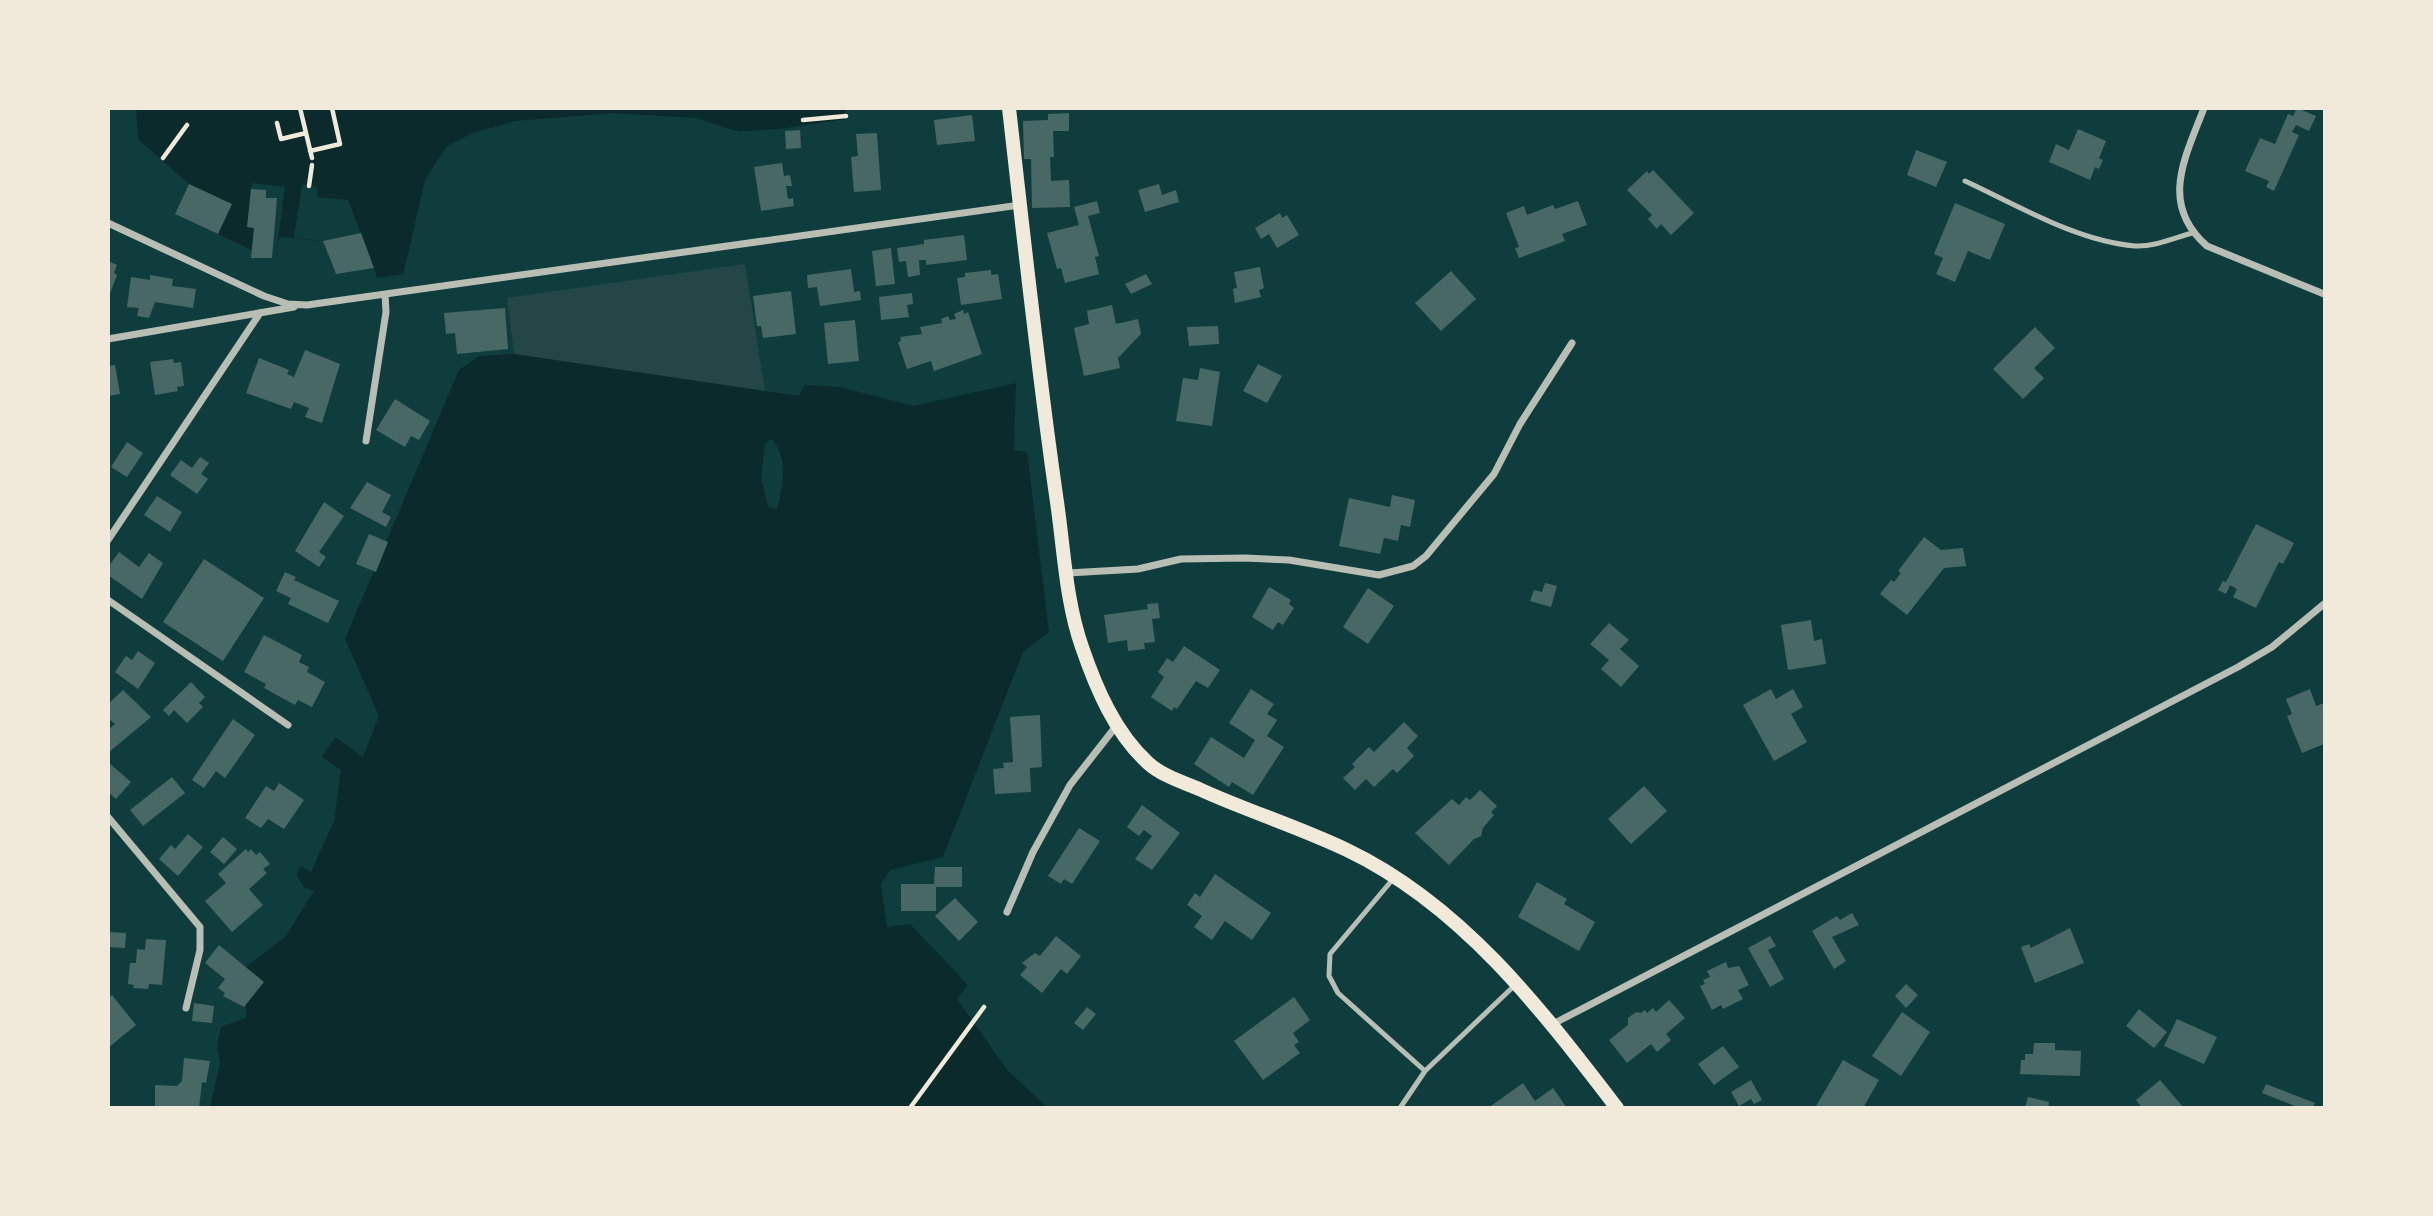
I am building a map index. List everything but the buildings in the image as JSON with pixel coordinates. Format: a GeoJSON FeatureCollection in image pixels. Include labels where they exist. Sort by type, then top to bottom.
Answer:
{"type":"FeatureCollection","features":[{"type":"Feature","properties":{"kind":"main road"},"geometry":{"type":"LineString","coordinates":[[1009,108],[1068,573],[1082,646],[1117,725],[1150,765],[1223,800],[1349,851],[1422,894],[1475,940],[1553,1024],[1617,1108]]}},
{"type":"Feature","properties":{"kind":"street"},"geometry":{"type":"LineString","coordinates":[[2204,108],[2180,172],[2179,204],[2192,233],[2207,246],[2325,294]]}},
{"type":"Feature","properties":{"kind":"street"},"geometry":{"type":"LineString","coordinates":[[108,339],[307,305],[1020,205]]}},
{"type":"Feature","properties":{"kind":"street"},"geometry":{"type":"LineString","coordinates":[[108,223],[264,296],[288,304],[307,305]]}},
{"type":"Feature","properties":{"kind":"street"},"geometry":{"type":"LineString","coordinates":[[366,441],[386,312],[386,294]]}},
{"type":"Feature","properties":{"kind":"street"},"geometry":{"type":"LineString","coordinates":[[108,540],[260,313]]}},
{"type":"Feature","properties":{"kind":"street"},"geometry":{"type":"LineString","coordinates":[[1068,573],[1138,569],[1181,559],[1289,560],[1379,575],[1413,566],[1426,556],[1494,474],[1520,424],[1572,343]]}},
{"type":"Feature","properties":{"kind":"street"},"geometry":{"type":"LineString","coordinates":[[108,600],[288,725]]}},
{"type":"Feature","properties":{"kind":"street"},"geometry":{"type":"LineString","coordinates":[[1553,1024],[2238,667],[2272,647],[2325,604]]}},
{"type":"Feature","properties":{"kind":"street"},"geometry":{"type":"LineString","coordinates":[[1007,912],[1033,852],[1070,785],[1117,725]]}},
{"type":"Feature","properties":{"kind":"street"},"geometry":{"type":"LineString","coordinates":[[108,817],[200,927],[200,950],[186,1008]]}},
{"type":"Feature","properties":{"kind":"lane"},"geometry":{"type":"LineString","coordinates":[[1965,181],[2079,232],[2135,246],[2158,243],[2192,233]]}},
{"type":"Feature","properties":{"kind":"lane"},"geometry":{"type":"LineString","coordinates":[[1394,876],[1330,954],[1329,976],[1338,993],[1425,1071]]}},
{"type":"Feature","properties":{"kind":"lane"},"geometry":{"type":"LineString","coordinates":[[1400,1108],[1425,1071],[1516,984]]}},
{"type":"Feature","properties":{"kind":"path"},"geometry":{"type":"LineString","coordinates":[[300,108],[312,158]]}},
{"type":"Feature","properties":{"kind":"path"},"geometry":{"type":"LineString","coordinates":[[310,151],[340,144],[332,108]]}},
{"type":"Feature","properties":{"kind":"path"},"geometry":{"type":"LineString","coordinates":[[803,120],[846,116]]}},
{"type":"Feature","properties":{"kind":"path"},"geometry":{"type":"LineString","coordinates":[[277,123],[281,139],[306,133]]}},
{"type":"Feature","properties":{"kind":"path"},"geometry":{"type":"LineString","coordinates":[[163,158],[187,125]]}},
{"type":"Feature","properties":{"kind":"path"},"geometry":{"type":"LineString","coordinates":[[309,186],[312,165]]}},
{"type":"Feature","properties":{"kind":"path"},"geometry":{"type":"LineString","coordinates":[[909,1108],[984,1007]]}},
{"type":"Feature","properties":{"kind":"shaded area"},"geometry":{"type":"Polygon","coordinates":[[[845,108],[846,119],[779,129],[679,135],[483,159],[456,174],[419,272],[377,278],[374,268],[336,274],[323,241],[279,237],[275,261],[175,214],[189,184],[138,139],[136,109],[845,108]]]}},
{"type":"Feature","properties":{"kind":"shaded area"},"geometry":{"type":"Polygon","coordinates":[[[745,264],[765,392],[514,354],[507,298],[745,264]]]}},
{"type":"Feature","properties":{"kind":"shaded area"},"geometry":{"type":"Polygon","coordinates":[[[514,354],[799,396],[804,385],[840,387],[913,406],[1016,383],[1014,450],[1027,452],[1049,632],[1023,652],[943,857],[890,870],[881,884],[887,927],[910,924],[968,985],[957,999],[1008,1071],[1047,1107],[210,1108],[220,1063],[217,1045],[221,1027],[246,1018],[246,967],[286,936],[314,891],[304,887],[297,876],[300,866],[311,872],[334,821],[341,770],[322,757],[335,737],[363,757],[379,716],[345,639],[459,370],[479,356],[514,354]],[[771,439],[765,443],[761,477],[768,507],[777,509],[783,472],[777,446],[771,439]]]}},
{"type":"Feature","properties":{"kind":"pier"},"geometry":{"type":"Polygon","coordinates":[[[612,113],[695,118],[742,133],[742,136],[679,139],[517,157],[468,168],[452,188],[423,272],[403,275],[425,180],[446,147],[472,133],[515,121],[612,113]]]}},
{"type":"Feature","properties":{"kind":"pier"},"geometry":{"type":"Polygon","coordinates":[[[252,183],[285,187],[275,261],[251,253],[254,229],[247,227],[252,183]]]}},
{"type":"Feature","properties":{"kind":"pier"},"geometry":{"type":"Polygon","coordinates":[[[302,184],[317,187],[317,197],[348,200],[374,268],[336,274],[323,241],[294,238],[302,184]]]}}]}
